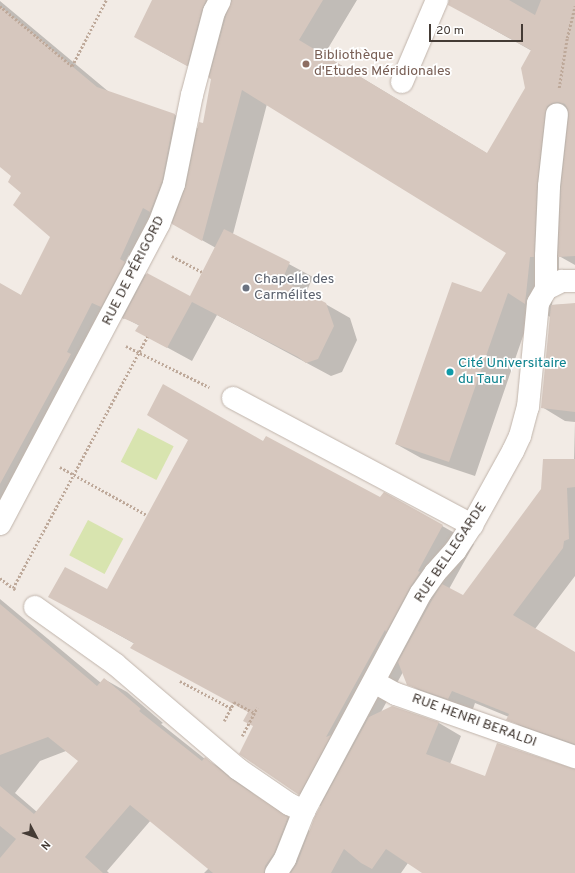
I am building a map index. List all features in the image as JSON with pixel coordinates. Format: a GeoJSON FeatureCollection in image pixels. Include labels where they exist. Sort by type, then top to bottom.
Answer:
{"type":"FeatureCollection","features":[{"type":"Feature","properties":{"kind":"street","name":"RUE DE PÉRIGORD"},"geometry":{"type":"LineString","coordinates":[[0,524],[159,224],[174,184],[192,95],[214,12],[220,0]]}},
{"type":"Feature","properties":{"kind":"street"},"geometry":{"type":"LineString","coordinates":[[402,82],[437,0]]}},
{"type":"Feature","properties":{"kind":"street"},"geometry":{"type":"LineString","coordinates":[[557,114],[549,186],[546,289],[562,281],[575,281]]}},
{"type":"Feature","properties":{"kind":"street","name":"RUE BELLEGARDE"},"geometry":{"type":"LineString","coordinates":[[276,873],[285,859],[304,811],[428,581],[455,551],[472,525],[520,436],[528,407],[538,303],[546,289]]}},
{"type":"Feature","properties":{"kind":"street"},"geometry":{"type":"LineString","coordinates":[[233,398],[472,525]]}},
{"type":"Feature","properties":{"kind":"street"},"geometry":{"type":"LineString","coordinates":[[35,607],[115,664],[238,769],[289,804],[304,811]]}},
{"type":"Feature","properties":{"kind":"street","name":"RUE HENRI BERALDI"},"geometry":{"type":"LineString","coordinates":[[374,682],[396,694],[575,757]]}},
{"type":"Feature","properties":{"kind":"path"},"geometry":{"type":"LineString","coordinates":[[0,6],[72,66],[106,0]]}},
{"type":"Feature","properties":{"kind":"path"},"geometry":{"type":"LineString","coordinates":[[557,114],[567,38],[575,6]]}},
{"type":"Feature","properties":{"kind":"path"},"geometry":{"type":"LineString","coordinates":[[186,263],[202,272]]}},
{"type":"Feature","properties":{"kind":"path"},"geometry":{"type":"LineString","coordinates":[[102,334],[138,353],[233,398]]}},
{"type":"Feature","properties":{"kind":"path"},"geometry":{"type":"LineString","coordinates":[[13,588],[147,338]]}},
{"type":"Feature","properties":{"kind":"path"},"geometry":{"type":"LineString","coordinates":[[56,465],[147,515]]}},
{"type":"Feature","properties":{"kind":"path"},"geometry":{"type":"LineString","coordinates":[[0,578],[35,607]]}},
{"type":"Feature","properties":{"kind":"path"},"geometry":{"type":"LineString","coordinates":[[208,696],[231,708]]}},
{"type":"Feature","properties":{"kind":"path"},"geometry":{"type":"LineString","coordinates":[[237,703],[254,712]]}},
{"type":"Feature","properties":{"kind":"path"},"geometry":{"type":"LineString","coordinates":[[250,721],[257,708]]}},
{"type":"Feature","properties":{"kind":"green space"},"geometry":{"type":"Polygon","coordinates":[[[138,428],[174,446],[156,480],[121,462],[138,428]]]}},
{"type":"Feature","properties":{"kind":"green space"},"geometry":{"type":"Polygon","coordinates":[[[88,520],[123,539],[105,574],[69,555],[88,520]]]}},
{"type":"Feature","properties":{"kind":"building"},"geometry":{"type":"Polygon","coordinates":[[[152,0],[206,0],[202,9],[187,66],[134,37],[152,0]]]}},
{"type":"Feature","properties":{"kind":"building"},"geometry":{"type":"Polygon","coordinates":[[[232,0],[323,0],[299,40],[487,153],[525,88],[521,68],[531,50],[448,5],[449,0],[509,0],[535,15],[541,0],[575,0],[575,256],[558,257],[561,187],[569,115],[565,104],[558,102],[547,106],[545,113],[537,185],[534,257],[530,257],[525,304],[508,293],[449,462],[395,444],[452,282],[481,292],[506,253],[242,90],[202,241],[172,224],[186,186],[199,122],[203,123],[211,79],[209,78],[226,16],[232,0]]]}},
{"type":"Feature","properties":{"kind":"building"},"geometry":{"type":"Polygon","coordinates":[[[0,6],[97,87],[175,114],[162,181],[150,212],[143,208],[120,259],[125,262],[101,307],[92,303],[67,352],[71,354],[0,484],[0,283],[21,295],[50,237],[13,205],[21,193],[8,182],[11,176],[0,167],[0,6]]]}},
{"type":"Feature","properties":{"kind":"building","name":"Chapelle des Carmélites"},"geometry":{"type":"Polygon","coordinates":[[[224,229],[290,262],[282,280],[326,303],[334,326],[318,359],[306,363],[298,357],[192,302],[167,348],[135,331],[139,325],[123,318],[147,273],[190,296],[224,229]]]}},
{"type":"Feature","properties":{"kind":"building"},"geometry":{"type":"Polygon","coordinates":[[[575,303],[575,412],[541,408],[551,305],[575,303]]]}},
{"type":"Feature","properties":{"kind":"building"},"geometry":{"type":"Polygon","coordinates":[[[163,384],[263,441],[266,436],[380,497],[384,492],[443,525],[418,571],[420,572],[410,587],[386,632],[385,630],[326,737],[331,735],[299,795],[239,754],[253,726],[243,721],[248,712],[130,648],[134,643],[48,597],[65,567],[107,589],[188,440],[147,415],[163,384]]]}},
{"type":"Feature","properties":{"kind":"building"},"geometry":{"type":"Polygon","coordinates":[[[543,459],[575,459],[575,487],[567,488],[569,539],[564,541],[563,548],[513,615],[575,652],[575,744],[506,720],[509,714],[452,691],[448,699],[407,685],[398,662],[442,584],[463,595],[541,489],[543,459]]]}},
{"type":"Feature","properties":{"kind":"building"},"geometry":{"type":"Polygon","coordinates":[[[0,604],[97,686],[104,678],[141,709],[139,711],[202,761],[205,757],[231,779],[288,817],[274,853],[265,866],[264,873],[213,873],[130,805],[85,857],[103,873],[0,873],[0,858],[16,839],[0,826],[0,786],[34,814],[78,761],[48,737],[0,755],[0,604]]]}},
{"type":"Feature","properties":{"kind":"building"},"geometry":{"type":"Polygon","coordinates":[[[392,706],[439,722],[426,754],[485,776],[497,743],[575,769],[575,873],[422,873],[386,849],[372,869],[361,863],[344,849],[331,873],[291,873],[297,864],[315,816],[369,717],[392,706]]]}},
{"type":"Feature","properties":{"kind":"place","name":"Bibliothèque d'Etudes Méridionales"},"geometry":{"type":"Point","coordinates":[306,64]}},
{"type":"Feature","properties":{"kind":"place","name":"Chapelle des Carmélites"},"geometry":{"type":"Point","coordinates":[246,288]}},
{"type":"Feature","properties":{"kind":"place","name":"Cité Universitaire du Taur"},"geometry":{"type":"Point","coordinates":[450,372]}}]}
